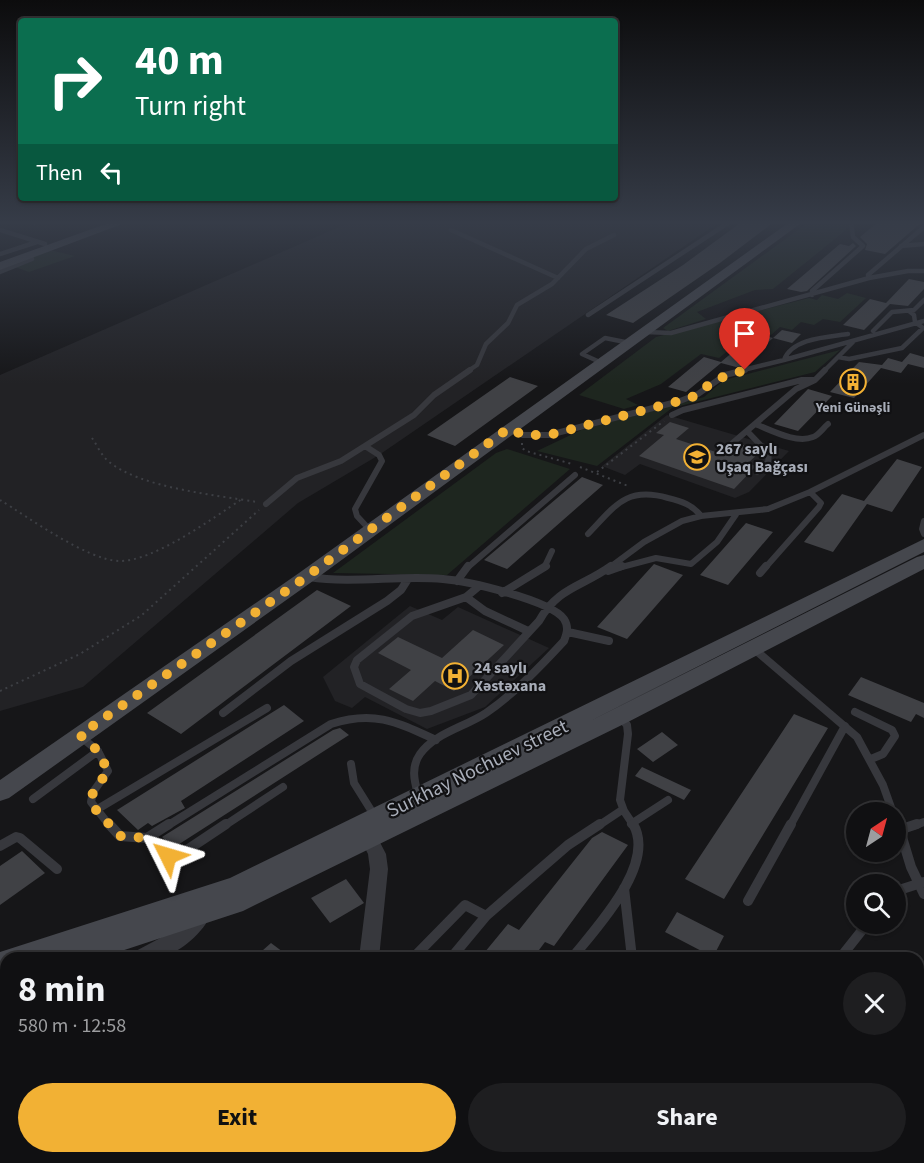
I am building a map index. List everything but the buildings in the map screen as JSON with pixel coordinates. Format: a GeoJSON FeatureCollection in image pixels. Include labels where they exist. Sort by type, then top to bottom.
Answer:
{"type":"FeatureCollection","features":[{"type":"Feature","properties":{"kind":"main road"},"geometry":{"type":"LineString","coordinates":[[0,792],[306,577],[509,428],[724,275]]}},
{"type":"Feature","properties":{"kind":"main road","name":"Surkhay Nochuev street"},"geometry":{"type":"LineString","coordinates":[[423,804],[746,642],[922,560]]}},
{"type":"Feature","properties":{"kind":"main road","name":"Surkhay Nochuev street"},"geometry":{"type":"LineString","coordinates":[[38,952],[201,907],[233,903],[369,827],[620,716],[746,642]]}},
{"type":"Feature","properties":{"kind":"main road","name":"Surkhay Nochuev street"},"geometry":{"type":"LineString","coordinates":[[81,952],[201,907]]}},
{"type":"Feature","properties":{"kind":"street"},"geometry":{"type":"LineString","coordinates":[[369,827],[379,869],[370,952]]}},
{"type":"Feature","properties":{"kind":"street"},"geometry":{"type":"LineString","coordinates":[[152,952],[187,932],[197,923],[201,907]]}},
{"type":"Feature","properties":{"kind":"lane"},"geometry":{"type":"LineString","coordinates":[[552,275],[558,278]]}},
{"type":"Feature","properties":{"kind":"lane"},"geometry":{"type":"LineString","coordinates":[[266,504],[297,478],[341,461],[414,415],[434,395],[477,365],[490,339],[512,319],[517,305],[543,291],[560,275]]}},
{"type":"Feature","properties":{"kind":"lane"},"geometry":{"type":"LineString","coordinates":[[588,315],[648,275]]}},
{"type":"Feature","properties":{"kind":"lane"},"geometry":{"type":"LineString","coordinates":[[812,295],[812,291],[830,275]]}},
{"type":"Feature","properties":{"kind":"lane"},"geometry":{"type":"LineString","coordinates":[[646,332],[671,333],[812,295],[834,286],[884,275]]}},
{"type":"Feature","properties":{"kind":"lane"},"geometry":{"type":"LineString","coordinates":[[873,331],[892,312],[914,310],[924,300]]}},
{"type":"Feature","properties":{"kind":"lane"},"geometry":{"type":"LineString","coordinates":[[838,357],[849,359],[906,347],[923,328],[921,322],[914,319],[913,313],[909,310]]}},
{"type":"Feature","properties":{"kind":"lane"},"geometry":{"type":"LineString","coordinates":[[509,428],[523,435],[549,435],[691,398],[725,375],[921,322]]}},
{"type":"Feature","properties":{"kind":"lane"},"geometry":{"type":"LineString","coordinates":[[784,360],[786,353],[795,346],[848,334]]}},
{"type":"Feature","properties":{"kind":"lane"},"geometry":{"type":"LineString","coordinates":[[729,446],[796,389],[815,380],[853,342]]}},
{"type":"Feature","properties":{"kind":"lane"},"geometry":{"type":"LineString","coordinates":[[672,415],[802,380],[815,380]]}},
{"type":"Feature","properties":{"kind":"lane"},"geometry":{"type":"LineString","coordinates":[[755,424],[792,436],[809,438],[815,436],[828,424]]}},
{"type":"Feature","properties":{"kind":"lane"},"geometry":{"type":"LineString","coordinates":[[747,431],[769,454],[768,462],[758,472]]}},
{"type":"Feature","properties":{"kind":"lane"},"geometry":{"type":"LineString","coordinates":[[478,587],[466,597],[422,611],[404,622],[357,660],[354,667],[360,684],[406,709],[420,713],[471,695],[480,688],[539,621],[547,607],[568,589],[603,572],[644,542],[681,521],[701,516],[768,508],[810,492],[924,435]]}},
{"type":"Feature","properties":{"kind":"lane"},"geometry":{"type":"LineString","coordinates":[[365,446],[379,455],[382,461],[355,509],[357,516],[370,530]]}},
{"type":"Feature","properties":{"kind":"lane"},"geometry":{"type":"LineString","coordinates":[[457,581],[472,562],[575,475]]}},
{"type":"Feature","properties":{"kind":"lane"},"geometry":{"type":"LineString","coordinates":[[588,534],[629,494],[639,492],[650,492],[685,502],[694,507],[701,516]]}},
{"type":"Feature","properties":{"kind":"lane"},"geometry":{"type":"LineString","coordinates":[[760,573],[819,507],[821,503],[810,492]]}},
{"type":"Feature","properties":{"kind":"lane"},"geometry":{"type":"LineString","coordinates":[[603,572],[657,558],[686,564],[696,562],[735,523],[737,513]]}},
{"type":"Feature","properties":{"kind":"lane"},"geometry":{"type":"LineString","coordinates":[[924,521],[921,529],[924,534]]}},
{"type":"Feature","properties":{"kind":"lane"},"geometry":{"type":"LineString","coordinates":[[502,593],[542,570],[552,551]]}},
{"type":"Feature","properties":{"kind":"lane"},"geometry":{"type":"LineString","coordinates":[[306,577],[350,582],[408,579],[457,581],[547,607],[561,615],[567,623],[568,633],[551,656],[494,707],[436,740],[416,762],[413,772],[423,804]]}},
{"type":"Feature","properties":{"kind":"lane"},"geometry":{"type":"LineString","coordinates":[[223,713],[291,661],[387,601],[401,590],[408,579]]}},
{"type":"Feature","properties":{"kind":"lane"},"geometry":{"type":"LineString","coordinates":[[466,597],[485,611],[528,631]]}},
{"type":"Feature","properties":{"kind":"lane"},"geometry":{"type":"LineString","coordinates":[[568,633],[609,641]]}},
{"type":"Feature","properties":{"kind":"lane"},"geometry":{"type":"LineString","coordinates":[[746,642],[857,737],[871,759],[889,802]]}},
{"type":"Feature","properties":{"kind":"lane"},"geometry":{"type":"LineString","coordinates":[[96,810],[267,708]]}},
{"type":"Feature","properties":{"kind":"lane"},"geometry":{"type":"LineString","coordinates":[[855,712],[892,730],[895,736],[883,754],[871,759]]}},
{"type":"Feature","properties":{"kind":"lane"},"geometry":{"type":"LineString","coordinates":[[80,735],[98,751],[108,771],[93,792],[91,802],[96,810],[120,836],[147,838],[332,724],[347,718],[359,716],[386,718],[436,740]]}},
{"type":"Feature","properties":{"kind":"lane"},"geometry":{"type":"LineString","coordinates":[[576,952],[624,888],[633,871],[640,849],[639,836],[622,810],[620,797],[628,729],[620,716]]}},
{"type":"Feature","properties":{"kind":"lane"},"geometry":{"type":"LineString","coordinates":[[748,901],[845,726]]}},
{"type":"Feature","properties":{"kind":"lane"},"geometry":{"type":"LineString","coordinates":[[33,799],[98,751]]}},
{"type":"Feature","properties":{"kind":"lane"},"geometry":{"type":"LineString","coordinates":[[351,764],[354,783],[369,827]]}},
{"type":"Feature","properties":{"kind":"lane"},"geometry":{"type":"LineString","coordinates":[[147,838],[168,856],[175,858],[283,787]]}},
{"type":"Feature","properties":{"kind":"lane"},"geometry":{"type":"LineString","coordinates":[[631,824],[668,800]]}},
{"type":"Feature","properties":{"kind":"lane"},"geometry":{"type":"LineString","coordinates":[[456,952],[486,916],[568,845],[622,810]]}},
{"type":"Feature","properties":{"kind":"lane"},"geometry":{"type":"LineString","coordinates":[[906,828],[924,822]]}},
{"type":"Feature","properties":{"kind":"lane"},"geometry":{"type":"LineString","coordinates":[[2,841],[20,838],[57,869]]}},
{"type":"Feature","properties":{"kind":"lane"},"geometry":{"type":"LineString","coordinates":[[906,846],[922,883],[924,894]]}},
{"type":"Feature","properties":{"kind":"lane"},"geometry":{"type":"LineString","coordinates":[[906,888],[922,883]]}},
{"type":"Feature","properties":{"kind":"lane"},"geometry":{"type":"LineString","coordinates":[[624,888],[631,952]]}},
{"type":"Feature","properties":{"kind":"lane"},"geometry":{"type":"LineString","coordinates":[[419,952],[465,905],[486,916]]}},
{"type":"Feature","properties":{"kind":"lane"},"geometry":{"type":"LineString","coordinates":[[845,952],[859,934]]}},
{"type":"Feature","properties":{"kind":"path"},"geometry":{"type":"LineString","coordinates":[[597,472],[672,415]]}},
{"type":"Feature","properties":{"kind":"path"},"geometry":{"type":"LineString","coordinates":[[92,438],[107,460],[155,482],[266,504]]}},
{"type":"Feature","properties":{"kind":"path"},"geometry":{"type":"LineString","coordinates":[[0,500],[54,533],[102,557],[120,561],[154,552],[242,499]]}},
{"type":"Feature","properties":{"kind":"path"},"geometry":{"type":"LineString","coordinates":[[0,691],[80,654],[142,615],[266,504]]}},
{"type":"Feature","properties":{"kind":"shaded area"},"geometry":{"type":"Polygon","coordinates":[[[229,275],[642,275],[379,455],[298,503],[83,687],[0,711],[0,375],[229,275]]]}},
{"type":"Feature","properties":{"kind":"shaded area"},"geometry":{"type":"Polygon","coordinates":[[[735,275],[790,275],[773,289],[755,290],[697,312],[706,319],[668,331],[663,328],[735,275]]]}},
{"type":"Feature","properties":{"kind":"shaded area"},"geometry":{"type":"Polygon","coordinates":[[[847,293],[866,298],[840,322],[823,319],[814,325],[801,322],[792,330],[780,327],[771,335],[752,331],[719,358],[701,354],[661,384],[626,399],[638,405],[624,409],[579,395],[656,337],[809,298],[817,300],[822,295],[838,299],[847,293]]]}},
{"type":"Feature","properties":{"kind":"shaded area"},"geometry":{"type":"Polygon","coordinates":[[[840,350],[815,372],[672,408],[597,466],[537,451],[581,430],[704,397],[724,380],[840,350]]]}},
{"type":"Feature","properties":{"kind":"shaded area","name":"267 saylı Uşaq Bağçası"},"geometry":{"type":"Polygon","coordinates":[[[667,415],[789,451],[749,492],[735,498],[640,464],[625,475],[602,466],[667,415]]]}},
{"type":"Feature","properties":{"kind":"shaded area"},"geometry":{"type":"Polygon","coordinates":[[[507,449],[570,469],[447,575],[333,573],[496,453],[507,449]]]}},
{"type":"Feature","properties":{"kind":"shaded area"},"geometry":{"type":"Polygon","coordinates":[[[410,606],[442,620],[458,607],[549,648],[485,707],[427,729],[365,697],[352,708],[335,701],[323,677],[410,606]]]}},
{"type":"Feature","properties":{"kind":"place","name":"Yeni Günəşli"},"geometry":{"type":"Point","coordinates":[853,382]}},
{"type":"Feature","properties":{"kind":"place","name":"267 saylı Uşaq Bağçası"},"geometry":{"type":"Point","coordinates":[697,457]}},
{"type":"Feature","properties":{"kind":"place","name":"24 saylı Xəstəxana"},"geometry":{"type":"Point","coordinates":[455,676]}},
{"type":"Feature","properties":{"kind":"route"},"geometry":{"type":"LineString","coordinates":[[168,856],[147,838],[120,836],[96,810],[91,802],[93,792],[106,777],[108,771],[98,751],[80,735],[306,577],[509,428],[523,435],[549,435],[691,398],[717,379],[745,370]]}}]}
